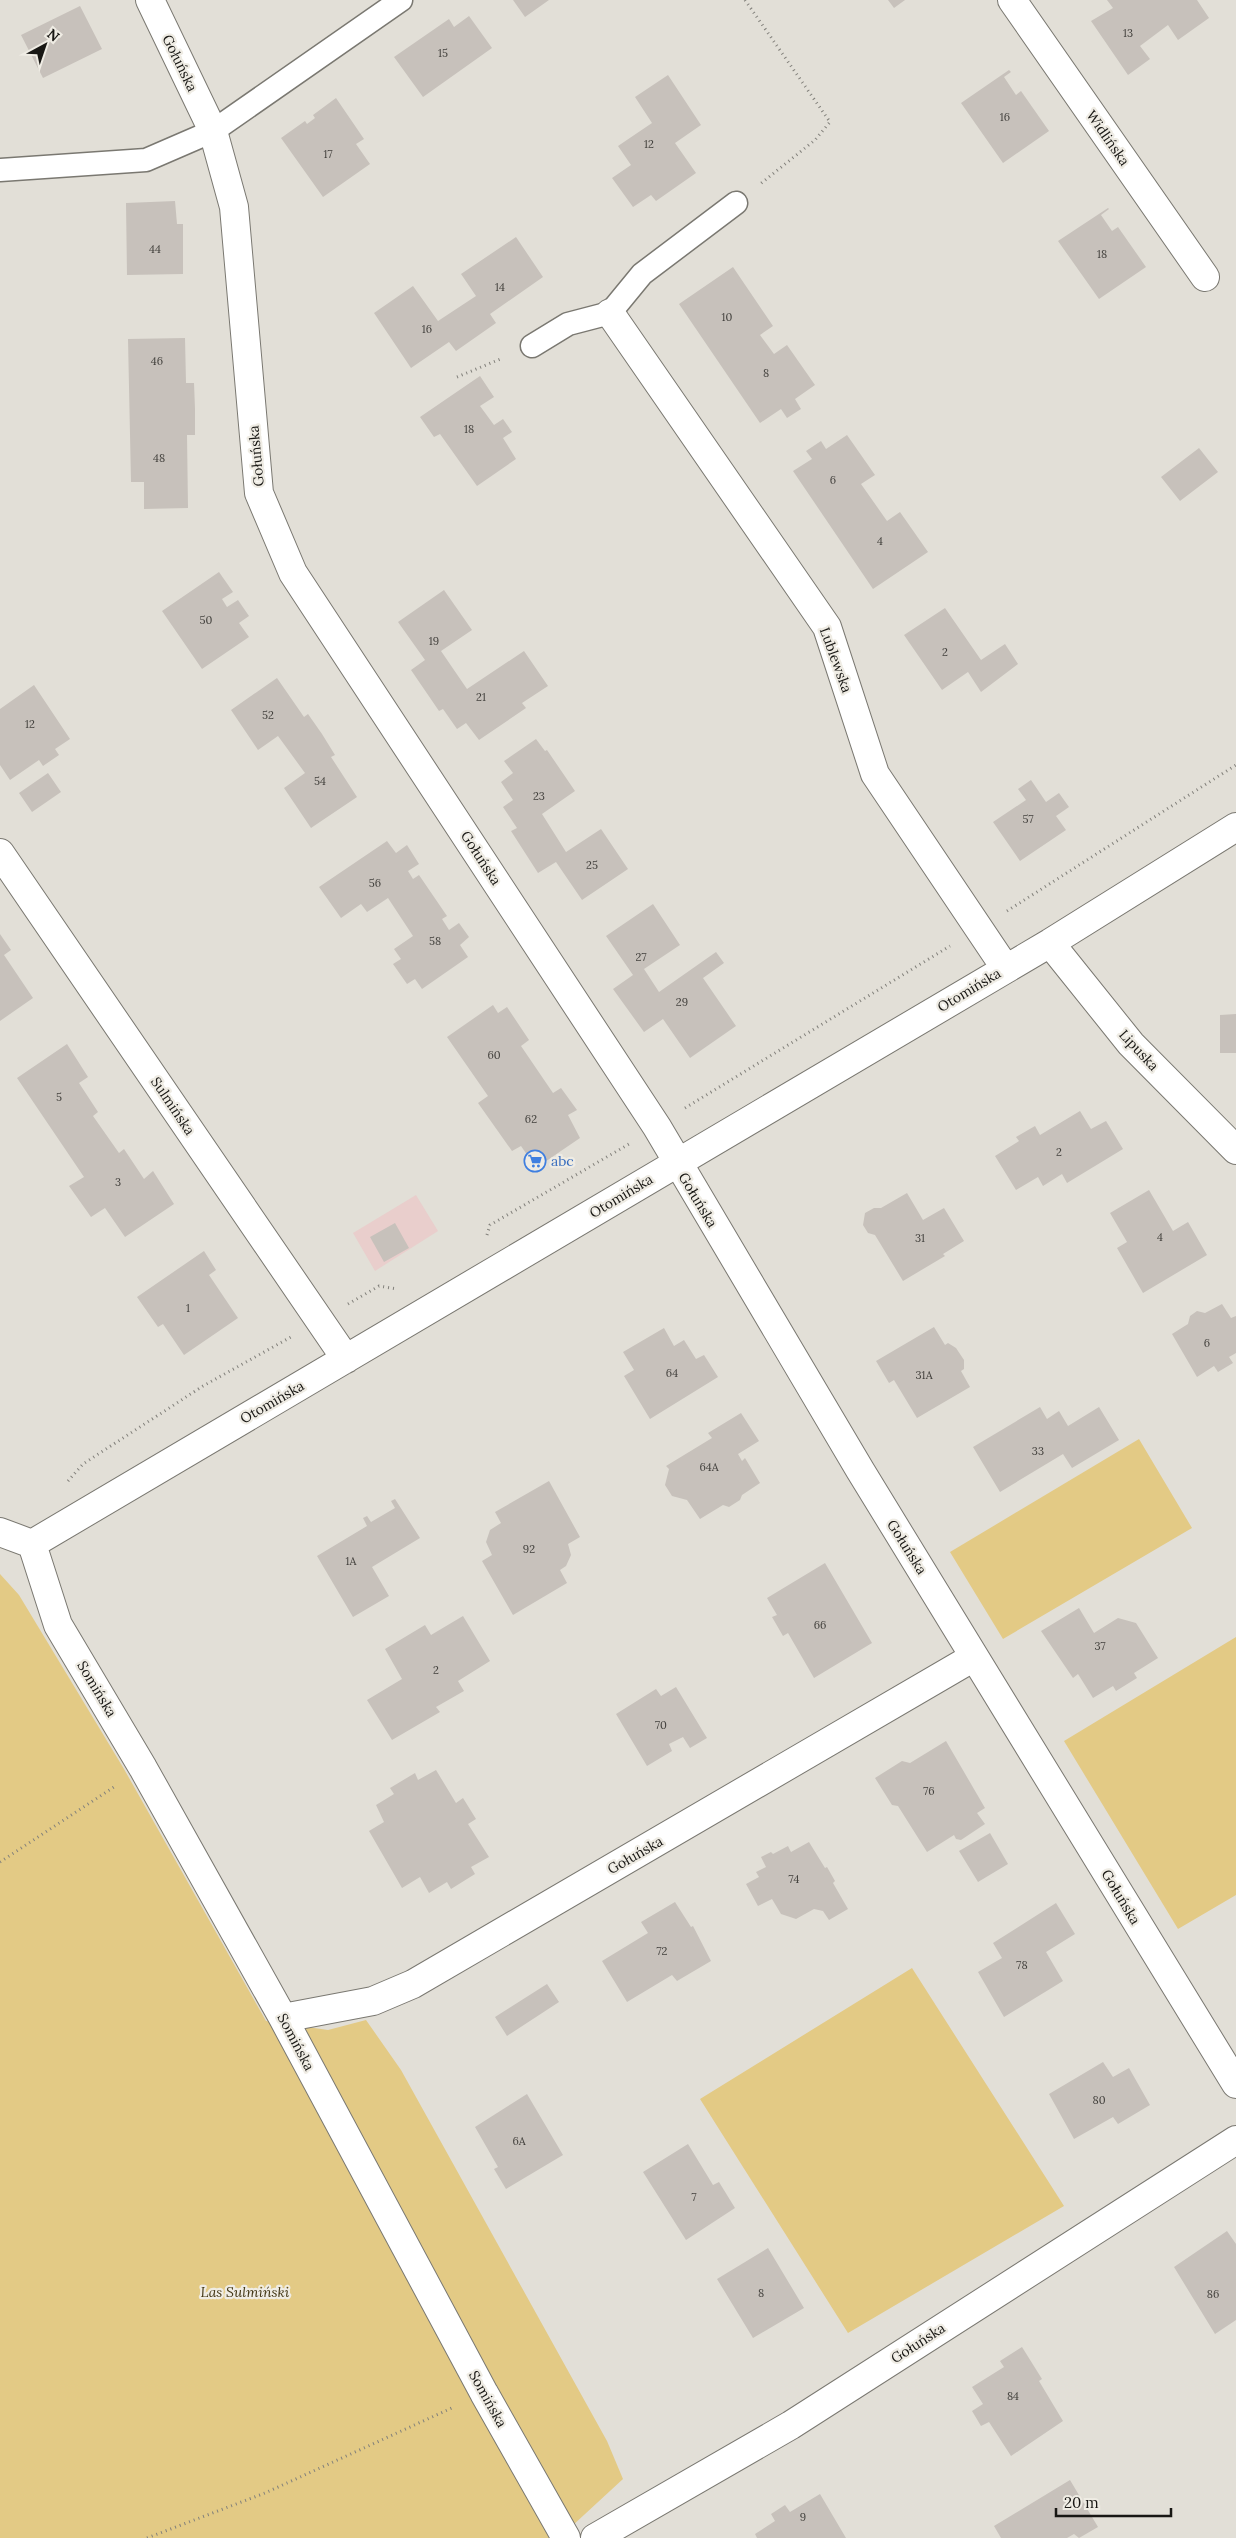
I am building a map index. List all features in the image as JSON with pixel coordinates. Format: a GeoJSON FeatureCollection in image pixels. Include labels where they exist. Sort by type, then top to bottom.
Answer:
{"type":"FeatureCollection","features":[{"type":"Feature","properties":{"kind":"street","name":"Gołuńska"},"geometry":{"type":"LineString","coordinates":[[150,0],[213,131],[234,207],[259,493],[293,573],[652,1118],[676,1163],[974,1658],[1236,2084]]}},
{"type":"Feature","properties":{"kind":"street","name":"Widlińska"},"geometry":{"type":"LineString","coordinates":[[1012,0],[1205,277]]}},
{"type":"Feature","properties":{"kind":"street","name":"Lublewska"},"geometry":{"type":"LineString","coordinates":[[610,313],[827,627],[875,774],[1006,969]]}},
{"type":"Feature","properties":{"kind":"street","name":"Otomińska"},"geometry":{"type":"LineString","coordinates":[[32,1544],[1006,969],[1236,828]]}},
{"type":"Feature","properties":{"kind":"street","name":"Sulmińska"},"geometry":{"type":"LineString","coordinates":[[0,853],[346,1359]]}},
{"type":"Feature","properties":{"kind":"street","name":"Lipuska"},"geometry":{"type":"LineString","coordinates":[[1050,942],[1131,1044],[1236,1150]]}},
{"type":"Feature","properties":{"kind":"street"},"geometry":{"type":"LineString","coordinates":[[0,1532],[32,1544]]}},
{"type":"Feature","properties":{"kind":"street","name":"Somińska"},"geometry":{"type":"LineString","coordinates":[[32,1544],[58,1625],[143,1768],[283,2018],[484,2393],[566,2538]]}},
{"type":"Feature","properties":{"kind":"street","name":"Gołuńska"},"geometry":{"type":"LineString","coordinates":[[283,2018],[373,2001],[413,1984],[974,1658]]}},
{"type":"Feature","properties":{"kind":"street","name":"Gołuńska"},"geometry":{"type":"LineString","coordinates":[[595,2538],[791,2425],[1236,2140]]}},
{"type":"Feature","properties":{"kind":"lane"},"geometry":{"type":"LineString","coordinates":[[0,170],[146,160],[213,131],[401,0]]}},
{"type":"Feature","properties":{"kind":"lane"},"geometry":{"type":"LineString","coordinates":[[532,346],[568,324],[610,313],[642,274],[736,203]]}},
{"type":"Feature","properties":{"kind":"path"},"geometry":{"type":"LineString","coordinates":[[736,203],[816,140],[830,122],[745,0]]}},
{"type":"Feature","properties":{"kind":"path"},"geometry":{"type":"LineString","coordinates":[[457,377],[532,346]]}},
{"type":"Feature","properties":{"kind":"path"},"geometry":{"type":"LineString","coordinates":[[0,1862],[143,1768]]}},
{"type":"Feature","properties":{"kind":"path"},"geometry":{"type":"LineString","coordinates":[[147,2538],[265,2492],[484,2393]]}},
{"type":"Feature","properties":{"kind":"shaded area"},"geometry":{"type":"Polygon","coordinates":[[[416,1195],[438,1231],[375,1271],[353,1233],[416,1195]]]}},
{"type":"Feature","properties":{"kind":"green space"},"geometry":{"type":"Polygon","coordinates":[[[1139,1439],[1192,1528],[1003,1639],[950,1552],[1139,1439]]]}},
{"type":"Feature","properties":{"kind":"green space","name":"Las Sulmiński"},"geometry":{"type":"Polygon","coordinates":[[[0,1574],[19,1595],[124,1769],[266,2021],[328,2030],[366,2020],[401,2070],[607,2441],[623,2479],[559,2538],[0,2538],[0,1574]]]}},
{"type":"Feature","properties":{"kind":"green space"},"geometry":{"type":"Polygon","coordinates":[[[1236,1637],[1236,1895],[1178,1929],[1064,1741],[1236,1637]]]}},
{"type":"Feature","properties":{"kind":"green space"},"geometry":{"type":"Polygon","coordinates":[[[912,1968],[1064,2206],[848,2333],[700,2099],[912,1968]]]}},
{"type":"Feature","properties":{"kind":"building"},"geometry":{"type":"Polygon","coordinates":[[[513,0],[549,0],[525,17],[513,0]]]}},
{"type":"Feature","properties":{"kind":"building"},"geometry":{"type":"Polygon","coordinates":[[[888,0],[905,0],[894,8],[888,0]]]}},
{"type":"Feature","properties":{"kind":"building"},"geometry":{"type":"Polygon","coordinates":[[[1107,0],[1197,0],[1209,18],[1178,40],[1168,25],[1140,46],[1150,59],[1128,75],[1091,21],[1113,8],[1107,0]]]}},
{"type":"Feature","properties":{"kind":"building"},"geometry":{"type":"Polygon","coordinates":[[[80,6],[102,49],[43,78],[21,35],[80,6]]]}},
{"type":"Feature","properties":{"kind":"building"},"geometry":{"type":"Polygon","coordinates":[[[469,16],[492,48],[423,97],[394,57],[449,19],[454,27],[469,16]]]}},
{"type":"Feature","properties":{"kind":"building"},"geometry":{"type":"Polygon","coordinates":[[[1009,70],[1011,72],[1004,77],[1016,95],[1021,91],[1049,131],[1003,163],[961,103],[1009,70]]]}},
{"type":"Feature","properties":{"kind":"building"},"geometry":{"type":"Polygon","coordinates":[[[668,75],[701,125],[675,143],[696,173],[656,201],[651,195],[633,207],[612,178],[631,165],[618,146],[652,123],[635,97],[668,75]]]}},
{"type":"Feature","properties":{"kind":"building"},"geometry":{"type":"Polygon","coordinates":[[[336,98],[364,139],[356,144],[370,164],[323,197],[281,138],[305,121],[307,124],[315,118],[313,115],[336,98]]]}},
{"type":"Feature","properties":{"kind":"building"},"geometry":{"type":"Polygon","coordinates":[[[175,201],[177,224],[183,224],[183,274],[127,275],[126,203],[175,201]]]}},
{"type":"Feature","properties":{"kind":"building"},"geometry":{"type":"Polygon","coordinates":[[[1108,208],[1101,215],[1112,231],[1118,227],[1146,267],[1099,299],[1058,241],[1108,208]]]}},
{"type":"Feature","properties":{"kind":"building"},"geometry":{"type":"Polygon","coordinates":[[[516,237],[543,277],[490,314],[496,323],[456,351],[449,342],[411,368],[374,313],[413,286],[438,321],[476,296],[461,274],[516,237]]]}},
{"type":"Feature","properties":{"kind":"building"},"geometry":{"type":"Polygon","coordinates":[[[733,267],[773,326],[760,335],[774,354],[787,345],[815,385],[795,399],[801,409],[787,418],[781,409],[760,423],[679,304],[733,267]]]}},
{"type":"Feature","properties":{"kind":"building"},"geometry":{"type":"Polygon","coordinates":[[[185,338],[186,383],[194,383],[195,409],[195,435],[187,435],[188,508],[144,509],[144,482],[131,482],[128,339],[185,338]]]}},
{"type":"Feature","properties":{"kind":"building"},"geometry":{"type":"Polygon","coordinates":[[[480,376],[494,397],[480,406],[494,425],[503,419],[512,432],[503,438],[516,459],[477,486],[440,434],[434,437],[420,417],[480,376]]]}},
{"type":"Feature","properties":{"kind":"building"},"geometry":{"type":"Polygon","coordinates":[[[847,435],[875,475],[861,484],[887,521],[900,512],[928,552],[873,589],[793,471],[812,459],[806,451],[821,441],[826,449],[847,435]]]}},
{"type":"Feature","properties":{"kind":"building"},"geometry":{"type":"Polygon","coordinates":[[[1199,448],[1218,472],[1180,501],[1161,477],[1199,448]]]}},
{"type":"Feature","properties":{"kind":"building"},"geometry":{"type":"Polygon","coordinates":[[[219,572],[233,592],[222,599],[227,607],[238,600],[249,616],[239,623],[249,637],[202,669],[162,611],[219,572]]]}},
{"type":"Feature","properties":{"kind":"building"},"geometry":{"type":"Polygon","coordinates":[[[444,590],[472,630],[441,651],[467,689],[524,651],[548,686],[522,703],[526,708],[479,740],[466,723],[457,729],[443,709],[439,711],[411,670],[425,660],[398,622],[444,590]]]}},
{"type":"Feature","properties":{"kind":"building"},"geometry":{"type":"Polygon","coordinates":[[[945,608],[981,660],[1005,644],[1018,664],[981,692],[968,672],[942,690],[904,635],[945,608]]]}},
{"type":"Feature","properties":{"kind":"building"},"geometry":{"type":"Polygon","coordinates":[[[277,678],[304,717],[308,714],[322,734],[335,755],[331,757],[357,797],[311,828],[284,788],[305,773],[278,736],[258,750],[231,710],[277,678]]]}},
{"type":"Feature","properties":{"kind":"building"},"geometry":{"type":"Polygon","coordinates":[[[34,685],[70,739],[55,749],[59,755],[43,766],[39,760],[10,780],[0,765],[0,709],[34,685]]]}},
{"type":"Feature","properties":{"kind":"building"},"geometry":{"type":"Polygon","coordinates":[[[536,739],[545,751],[547,750],[575,791],[542,814],[566,852],[601,829],[628,869],[582,900],[556,862],[538,873],[511,831],[517,828],[503,807],[513,800],[501,782],[513,773],[504,761],[536,739]]]}},
{"type":"Feature","properties":{"kind":"building"},"geometry":{"type":"Polygon","coordinates":[[[48,773],[61,792],[32,812],[19,793],[48,773]]]}},
{"type":"Feature","properties":{"kind":"building"},"geometry":{"type":"Polygon","coordinates":[[[1031,780],[1046,802],[1059,793],[1069,807],[1056,816],[1066,830],[1020,861],[993,822],[1026,800],[1018,789],[1031,780]]]}},
{"type":"Feature","properties":{"kind":"building"},"geometry":{"type":"Polygon","coordinates":[[[387,841],[396,853],[407,845],[419,864],[408,871],[413,879],[419,875],[447,916],[442,919],[449,930],[459,923],[469,937],[460,945],[468,957],[422,989],[415,979],[407,984],[393,964],[401,959],[394,949],[413,936],[388,898],[367,912],[361,904],[341,918],[319,887],[387,841]]]}},
{"type":"Feature","properties":{"kind":"building"},"geometry":{"type":"Polygon","coordinates":[[[653,904],[680,945],[644,969],[659,992],[716,952],[724,963],[703,978],[736,1026],[690,1058],[663,1019],[644,1032],[613,989],[633,975],[606,936],[653,904]]]}},
{"type":"Feature","properties":{"kind":"building"},"geometry":{"type":"Polygon","coordinates":[[[0,934],[11,950],[4,955],[33,998],[0,1021],[0,934]]]}},
{"type":"Feature","properties":{"kind":"building"},"geometry":{"type":"Polygon","coordinates":[[[493,1005],[498,1013],[507,1007],[529,1040],[521,1046],[553,1093],[561,1088],[577,1110],[568,1115],[580,1138],[536,1168],[521,1146],[512,1151],[478,1103],[488,1096],[447,1037],[493,1005]]]}},
{"type":"Feature","properties":{"kind":"building"},"geometry":{"type":"Polygon","coordinates":[[[1236,1014],[1236,1053],[1220,1053],[1220,1015],[1236,1014]]]}},
{"type":"Feature","properties":{"kind":"building"},"geometry":{"type":"Polygon","coordinates":[[[67,1044],[88,1077],[79,1083],[98,1112],[93,1116],[119,1153],[124,1149],[144,1179],[153,1171],[174,1204],[125,1237],[105,1208],[91,1217],[69,1186],[84,1177],[17,1078],[67,1044]]]}},
{"type":"Feature","properties":{"kind":"building"},"geometry":{"type":"Polygon","coordinates":[[[1080,1111],[1091,1129],[1106,1121],[1123,1149],[1067,1183],[1062,1174],[1043,1186],[1038,1177],[1016,1190],[995,1156],[1019,1141],[1016,1137],[1035,1126],[1040,1135],[1080,1111]]]}},
{"type":"Feature","properties":{"kind":"building"},"geometry":{"type":"Polygon","coordinates":[[[1149,1190],[1173,1231],[1188,1222],[1207,1255],[1143,1293],[1117,1248],[1127,1242],[1110,1213],[1149,1190]]]}},
{"type":"Feature","properties":{"kind":"building"},"geometry":{"type":"Polygon","coordinates":[[[907,1193],[923,1220],[944,1208],[964,1241],[943,1254],[945,1256],[903,1281],[875,1235],[868,1233],[863,1225],[865,1213],[874,1208],[881,1208],[907,1193]]]}},
{"type":"Feature","properties":{"kind":"building"},"geometry":{"type":"Polygon","coordinates":[[[395,1223],[409,1248],[384,1262],[370,1237],[395,1223]]]}},
{"type":"Feature","properties":{"kind":"building"},"geometry":{"type":"Polygon","coordinates":[[[204,1251],[216,1270],[209,1275],[238,1318],[184,1355],[163,1324],[158,1327],[137,1297],[204,1251]]]}},
{"type":"Feature","properties":{"kind":"building"},"geometry":{"type":"Polygon","coordinates":[[[1222,1304],[1231,1318],[1236,1316],[1236,1353],[1229,1357],[1233,1363],[1218,1372],[1214,1366],[1197,1377],[1172,1334],[1188,1324],[1190,1316],[1197,1311],[1205,1313],[1222,1304]]]}},
{"type":"Feature","properties":{"kind":"building"},"geometry":{"type":"Polygon","coordinates":[[[934,1327],[945,1345],[948,1343],[956,1348],[964,1360],[964,1369],[961,1371],[970,1387],[917,1418],[894,1380],[889,1383],[876,1361],[934,1327]]]}},
{"type":"Feature","properties":{"kind":"building"},"geometry":{"type":"Polygon","coordinates":[[[664,1328],[674,1346],[684,1340],[696,1359],[704,1355],[718,1377],[650,1419],[624,1376],[634,1370],[623,1352],[664,1328]]]}},
{"type":"Feature","properties":{"kind":"building"},"geometry":{"type":"Polygon","coordinates":[[[1040,1407],[1047,1419],[1059,1411],[1068,1426],[1099,1407],[1119,1440],[1072,1468],[1063,1454],[1000,1492],[973,1447],[1040,1407]]]}},
{"type":"Feature","properties":{"kind":"building"},"geometry":{"type":"Polygon","coordinates":[[[741,1413],[759,1441],[738,1454],[742,1461],[745,1458],[760,1483],[742,1495],[740,1500],[729,1507],[723,1505],[700,1519],[687,1500],[672,1496],[665,1485],[669,1469],[666,1466],[712,1438],[708,1433],[741,1413]]]}},
{"type":"Feature","properties":{"kind":"building"},"geometry":{"type":"Polygon","coordinates":[[[549,1481],[580,1537],[568,1544],[571,1555],[566,1566],[560,1570],[567,1583],[513,1615],[482,1561],[492,1555],[486,1542],[490,1530],[501,1523],[495,1512],[549,1481]]]}},
{"type":"Feature","properties":{"kind":"building"},"geometry":{"type":"Polygon","coordinates":[[[395,1499],[420,1538],[372,1567],[389,1596],[353,1617],[317,1556],[367,1526],[363,1518],[367,1516],[371,1522],[395,1508],[391,1501],[395,1499]]]}},
{"type":"Feature","properties":{"kind":"building"},"geometry":{"type":"Polygon","coordinates":[[[825,1563],[872,1643],[814,1678],[788,1633],[783,1636],[772,1617],[777,1615],[767,1598],[825,1563]]]}},
{"type":"Feature","properties":{"kind":"building"},"geometry":{"type":"Polygon","coordinates":[[[1079,1608],[1094,1633],[1118,1618],[1136,1623],[1158,1658],[1134,1673],[1137,1678],[1116,1691],[1113,1686],[1093,1698],[1078,1674],[1073,1678],[1041,1631],[1079,1608]]]}},
{"type":"Feature","properties":{"kind":"building"},"geometry":{"type":"Polygon","coordinates":[[[463,1616],[490,1661],[458,1681],[464,1691],[436,1707],[440,1712],[392,1740],[367,1700],[402,1679],[385,1649],[425,1625],[431,1635],[463,1616]]]}},
{"type":"Feature","properties":{"kind":"building"},"geometry":{"type":"Polygon","coordinates":[[[676,1687],[707,1738],[690,1748],[683,1737],[669,1744],[672,1751],[647,1766],[616,1714],[656,1689],[661,1696],[676,1687]]]}},
{"type":"Feature","properties":{"kind":"building"},"geometry":{"type":"Polygon","coordinates":[[[946,1741],[985,1808],[977,1813],[985,1824],[961,1840],[956,1839],[954,1835],[927,1852],[898,1806],[892,1805],[875,1778],[902,1761],[910,1763],[946,1741]]]}},
{"type":"Feature","properties":{"kind":"building"},"geometry":{"type":"Polygon","coordinates":[[[436,1770],[456,1803],[463,1798],[476,1819],[468,1824],[489,1857],[471,1867],[475,1874],[451,1889],[447,1882],[429,1893],[420,1877],[402,1888],[369,1831],[384,1822],[376,1805],[394,1794],[390,1788],[415,1773],[418,1780],[436,1770]]]}},
{"type":"Feature","properties":{"kind":"building"},"geometry":{"type":"Polygon","coordinates":[[[990,1833],[1008,1864],[978,1882],[959,1851],[990,1833]]]}},
{"type":"Feature","properties":{"kind":"building"},"geometry":{"type":"Polygon","coordinates":[[[809,1842],[825,1868],[827,1867],[835,1881],[833,1883],[848,1909],[829,1920],[823,1911],[814,1909],[796,1919],[781,1914],[772,1899],[758,1906],[746,1884],[759,1877],[756,1872],[766,1867],[761,1857],[771,1852],[773,1854],[788,1846],[791,1852],[809,1842]]]}},
{"type":"Feature","properties":{"kind":"building"},"geometry":{"type":"Polygon","coordinates":[[[675,1902],[691,1927],[693,1926],[711,1961],[677,1981],[672,1975],[627,2002],[602,1961],[648,1933],[641,1922],[675,1902]]]}},
{"type":"Feature","properties":{"kind":"building"},"geometry":{"type":"Polygon","coordinates":[[[1056,1903],[1075,1934],[1046,1952],[1063,1981],[1004,2017],[978,1972],[1002,1958],[993,1943],[1056,1903]]]}},
{"type":"Feature","properties":{"kind":"building"},"geometry":{"type":"Polygon","coordinates":[[[547,1984],[559,2002],[507,2036],[495,2017],[547,1984]]]}},
{"type":"Feature","properties":{"kind":"building"},"geometry":{"type":"Polygon","coordinates":[[[1103,2062],[1113,2077],[1129,2068],[1150,2105],[1118,2124],[1113,2117],[1074,2139],[1049,2094],[1103,2062]]]}},
{"type":"Feature","properties":{"kind":"building"},"geometry":{"type":"Polygon","coordinates":[[[527,2094],[563,2155],[506,2189],[494,2169],[498,2167],[475,2127],[527,2094]]]}},
{"type":"Feature","properties":{"kind":"building"},"geometry":{"type":"Polygon","coordinates":[[[688,2144],[713,2185],[719,2182],[735,2208],[686,2240],[643,2172],[688,2144]]]}},
{"type":"Feature","properties":{"kind":"building"},"geometry":{"type":"Polygon","coordinates":[[[1227,2231],[1236,2244],[1236,2320],[1215,2334],[1174,2267],[1227,2231]]]}},
{"type":"Feature","properties":{"kind":"building"},"geometry":{"type":"Polygon","coordinates":[[[768,2248],[804,2308],[753,2338],[717,2279],[768,2248]]]}},
{"type":"Feature","properties":{"kind":"building"},"geometry":{"type":"Polygon","coordinates":[[[1022,2347],[1042,2379],[1039,2381],[1063,2421],[1011,2456],[989,2422],[981,2426],[972,2411],[983,2404],[972,2387],[1004,2367],[1000,2361],[1022,2347]]]}},
{"type":"Feature","properties":{"kind":"building"},"geometry":{"type":"Polygon","coordinates":[[[1070,2480],[1098,2527],[1079,2538],[1074,2534],[1067,2538],[1001,2538],[994,2526],[1070,2480]]]}},
{"type":"Feature","properties":{"kind":"building"},"geometry":{"type":"Polygon","coordinates":[[[820,2494],[846,2538],[757,2538],[755,2534],[775,2521],[771,2514],[785,2505],[790,2512],[820,2494]]]}},
{"type":"Feature","properties":{"kind":"place","name":"abc"},"geometry":{"type":"Point","coordinates":[535,1161]}}]}
